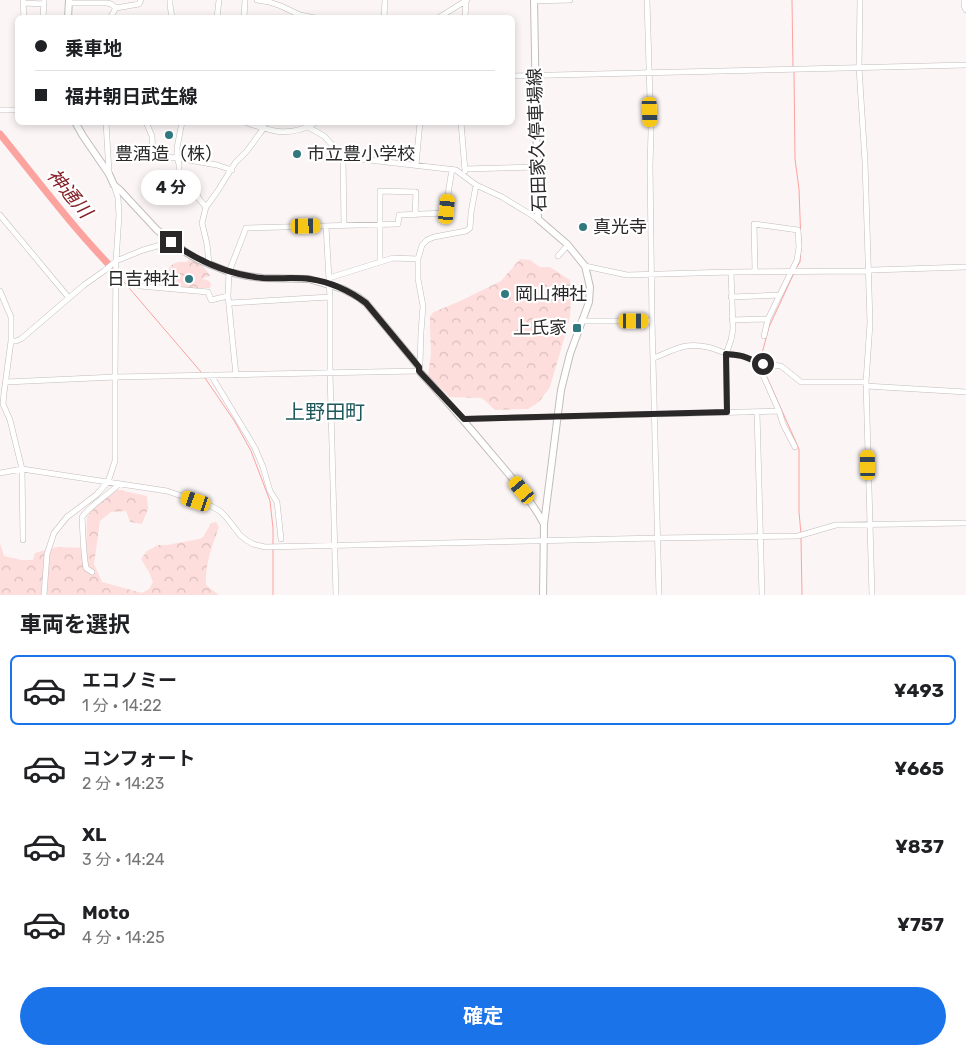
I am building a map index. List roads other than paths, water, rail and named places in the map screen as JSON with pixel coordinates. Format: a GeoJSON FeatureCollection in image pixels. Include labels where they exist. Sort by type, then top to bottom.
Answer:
{"type":"FeatureCollection","features":[{"type":"Feature","properties":{"kind":"main road","name":"石田家久停車場線"},"geometry":{"type":"LineString","coordinates":[[534,0],[538,219],[568,245],[585,266],[590,287],[589,302],[581,321],[560,390],[544,524],[543,595]]}},
{"type":"Feature","properties":{"kind":"main road"},"geometry":{"type":"LineString","coordinates":[[68,15],[69,2]]}},
{"type":"Feature","properties":{"kind":"main road"},"geometry":{"type":"LineString","coordinates":[[76,125],[109,174],[114,185],[157,230],[187,253],[229,272],[263,278],[329,281],[366,303],[419,369],[464,419],[522,490],[544,524]]}},
{"type":"Feature","properties":{"kind":"street"},"geometry":{"type":"LineString","coordinates":[[69,2],[107,3],[116,8],[139,4],[141,0]]}},
{"type":"Feature","properties":{"kind":"street"},"geometry":{"type":"LineString","coordinates":[[170,0],[172,15]]}},
{"type":"Feature","properties":{"kind":"street"},"geometry":{"type":"LineString","coordinates":[[217,15],[219,0]]}},
{"type":"Feature","properties":{"kind":"street"},"geometry":{"type":"LineString","coordinates":[[244,15],[245,0]]}},
{"type":"Feature","properties":{"kind":"street"},"geometry":{"type":"LineString","coordinates":[[257,0],[269,1],[300,15]]}},
{"type":"Feature","properties":{"kind":"street"},"geometry":{"type":"LineString","coordinates":[[384,15],[385,0]]}},
{"type":"Feature","properties":{"kind":"street"},"geometry":{"type":"LineString","coordinates":[[443,15],[466,0]]}},
{"type":"Feature","properties":{"kind":"street"},"geometry":{"type":"LineString","coordinates":[[465,15],[466,0]]}},
{"type":"Feature","properties":{"kind":"street"},"geometry":{"type":"LineString","coordinates":[[534,0],[570,0]]}},
{"type":"Feature","properties":{"kind":"street"},"geometry":{"type":"LineString","coordinates":[[648,0],[652,321],[659,595]]}},
{"type":"Feature","properties":{"kind":"street"},"geometry":{"type":"LineString","coordinates":[[860,0],[859,67],[866,162],[869,271],[870,323],[866,384],[872,595]]}},
{"type":"Feature","properties":{"kind":"street"},"geometry":{"type":"LineString","coordinates":[[964,0],[966,10]]}},
{"type":"Feature","properties":{"kind":"street"},"geometry":{"type":"LineString","coordinates":[[24,15],[23,2],[44,2],[43,15]]}},
{"type":"Feature","properties":{"kind":"street"},"geometry":{"type":"LineString","coordinates":[[112,15],[116,8]]}},
{"type":"Feature","properties":{"kind":"street"},"geometry":{"type":"LineString","coordinates":[[290,11],[292,15]]}},
{"type":"Feature","properties":{"kind":"street"},"geometry":{"type":"LineString","coordinates":[[515,76],[966,64]]}},
{"type":"Feature","properties":{"kind":"street"},"geometry":{"type":"LineString","coordinates":[[0,110],[15,110]]}},
{"type":"Feature","properties":{"kind":"street"},"geometry":{"type":"LineString","coordinates":[[106,125],[109,174]]}},
{"type":"Feature","properties":{"kind":"street"},"geometry":{"type":"LineString","coordinates":[[147,125],[152,136],[153,156],[217,165],[232,170]]}},
{"type":"Feature","properties":{"kind":"street"},"geometry":{"type":"LineString","coordinates":[[181,125],[177,148],[179,187],[196,192],[206,207]]}},
{"type":"Feature","properties":{"kind":"street"},"geometry":{"type":"LineString","coordinates":[[209,264],[202,223],[206,207],[235,164],[247,151],[264,126],[278,132],[287,133],[312,125]]}},
{"type":"Feature","properties":{"kind":"street"},"geometry":{"type":"LineString","coordinates":[[416,165],[420,125]]}},
{"type":"Feature","properties":{"kind":"street"},"geometry":{"type":"LineString","coordinates":[[461,125],[465,176]]}},
{"type":"Feature","properties":{"kind":"street"},"geometry":{"type":"LineString","coordinates":[[308,127],[324,136],[343,157],[344,225]]}},
{"type":"Feature","properties":{"kind":"street"},"geometry":{"type":"LineString","coordinates":[[343,157],[456,170],[476,185],[502,197],[538,219]]}},
{"type":"Feature","properties":{"kind":"street"},"geometry":{"type":"LineString","coordinates":[[464,168],[538,167]]}},
{"type":"Feature","properties":{"kind":"street"},"geometry":{"type":"LineString","coordinates":[[236,375],[228,296],[229,272],[246,228],[398,224],[399,215],[446,213],[452,169]]}},
{"type":"Feature","properties":{"kind":"street"},"geometry":{"type":"LineString","coordinates":[[44,595],[47,554],[54,533],[66,517],[96,495],[108,482],[116,456],[114,378],[116,260],[120,215],[114,185]]}},
{"type":"Feature","properties":{"kind":"street"},"geometry":{"type":"LineString","coordinates":[[6,382],[419,369],[423,306],[418,279],[418,258],[422,245],[426,240],[470,228],[476,185]]}},
{"type":"Feature","properties":{"kind":"street"},"geometry":{"type":"LineString","coordinates":[[380,262],[380,191],[416,192],[415,214]]}},
{"type":"Feature","properties":{"kind":"street"},"geometry":{"type":"LineString","coordinates":[[0,215],[69,298]]}},
{"type":"Feature","properties":{"kind":"street"},"geometry":{"type":"LineString","coordinates":[[755,270],[754,224],[798,230],[799,247],[797,260],[768,319],[764,336]]}},
{"type":"Feature","properties":{"kind":"street"},"geometry":{"type":"LineString","coordinates":[[326,226],[330,297],[330,373],[336,595]]}},
{"type":"Feature","properties":{"kind":"street"},"geometry":{"type":"LineString","coordinates":[[11,341],[21,339],[116,260],[171,242]]}},
{"type":"Feature","properties":{"kind":"street"},"geometry":{"type":"LineString","coordinates":[[558,256],[568,245]]}},
{"type":"Feature","properties":{"kind":"street"},"geometry":{"type":"LineString","coordinates":[[329,281],[393,258],[418,258]]}},
{"type":"Feature","properties":{"kind":"street"},"geometry":{"type":"LineString","coordinates":[[585,266],[627,275],[869,271],[966,267]]}},
{"type":"Feature","properties":{"kind":"street"},"geometry":{"type":"LineString","coordinates":[[727,412],[726,354],[733,329],[731,272]]}},
{"type":"Feature","properties":{"kind":"street"},"geometry":{"type":"LineString","coordinates":[[140,286],[208,292],[211,300],[228,296]]}},
{"type":"Feature","properties":{"kind":"street"},"geometry":{"type":"LineString","coordinates":[[0,291],[11,317],[11,341],[3,404],[10,420],[22,469],[23,540]]}},
{"type":"Feature","properties":{"kind":"street"},"geometry":{"type":"LineString","coordinates":[[731,297],[780,295]]}},
{"type":"Feature","properties":{"kind":"street"},"geometry":{"type":"LineString","coordinates":[[229,303],[330,297]]}},
{"type":"Feature","properties":{"kind":"street"},"geometry":{"type":"LineString","coordinates":[[732,320],[768,319]]}},
{"type":"Feature","properties":{"kind":"street"},"geometry":{"type":"LineString","coordinates":[[581,321],[652,321]]}},
{"type":"Feature","properties":{"kind":"street"},"geometry":{"type":"LineString","coordinates":[[654,358],[685,345],[693,344],[709,347],[726,354],[743,356],[760,364],[781,366],[802,382],[866,384],[966,392]]}},
{"type":"Feature","properties":{"kind":"street"},"geometry":{"type":"LineString","coordinates":[[760,364],[783,424],[795,446]]}},
{"type":"Feature","properties":{"kind":"street"},"geometry":{"type":"LineString","coordinates":[[209,375],[255,448],[270,490],[277,502],[281,539]]}},
{"type":"Feature","properties":{"kind":"street"},"geometry":{"type":"LineString","coordinates":[[464,419],[779,411]]}},
{"type":"Feature","properties":{"kind":"street"},"geometry":{"type":"LineString","coordinates":[[757,412],[762,595]]}},
{"type":"Feature","properties":{"kind":"street"},"geometry":{"type":"LineString","coordinates":[[0,473],[22,469],[167,491],[211,506],[220,511],[246,540],[265,547],[800,536],[836,525],[966,522]]}},
{"type":"Feature","properties":{"kind":"street"},"geometry":{"type":"LineString","coordinates":[[92,572],[86,568],[82,517],[85,512],[119,484]]}},
{"type":"Feature","properties":{"kind":"waterway"},"geometry":{"type":"LineString","coordinates":[[792,0],[793,67]]}},
{"type":"Feature","properties":{"kind":"waterway"},"geometry":{"type":"LineString","coordinates":[[794,71],[795,159],[799,189],[801,244]]}},
{"type":"Feature","properties":{"kind":"waterway","name":"神通川"},"geometry":{"type":"LineString","coordinates":[[0,134],[71,222],[116,272]]}},
{"type":"Feature","properties":{"kind":"waterway"},"geometry":{"type":"LineString","coordinates":[[797,267],[800,262],[801,248]]}},
{"type":"Feature","properties":{"kind":"waterway"},"geometry":{"type":"LineString","coordinates":[[761,362],[769,327],[794,273]]}},
{"type":"Feature","properties":{"kind":"waterway"},"geometry":{"type":"LineString","coordinates":[[118,275],[201,372]]}},
{"type":"Feature","properties":{"kind":"waterway"},"geometry":{"type":"LineString","coordinates":[[762,366],[799,449],[801,534]]}},
{"type":"Feature","properties":{"kind":"waterway"},"geometry":{"type":"LineString","coordinates":[[205,378],[235,422],[251,451],[270,501],[273,544]]}},
{"type":"Feature","properties":{"kind":"waterway"},"geometry":{"type":"LineString","coordinates":[[801,538],[802,595]]}},
{"type":"Feature","properties":{"kind":"waterway"},"geometry":{"type":"LineString","coordinates":[[273,548],[273,595]]}},
{"type":"Feature","properties":{"kind":"place","name":"豊酒造（株）"},"geometry":{"type":"Point","coordinates":[169,135]}},
{"type":"Feature","properties":{"kind":"place","name":"市立豊小学校"},"geometry":{"type":"Point","coordinates":[297,154]}},
{"type":"Feature","properties":{"kind":"place","name":"真光寺"},"geometry":{"type":"Point","coordinates":[583,227]}},
{"type":"Feature","properties":{"kind":"place","name":"日吉神社"},"geometry":{"type":"Point","coordinates":[189,279]}},
{"type":"Feature","properties":{"kind":"place","name":"岡山神社"},"geometry":{"type":"Point","coordinates":[505,294]}},
{"type":"Feature","properties":{"kind":"place","name":"上氏家"},"geometry":{"type":"Point","coordinates":[577,328]}},
{"type":"Feature","properties":{"kind":"district","name":"上野田町"},"geometry":{"type":"Point","coordinates":[325,412]}}]}
